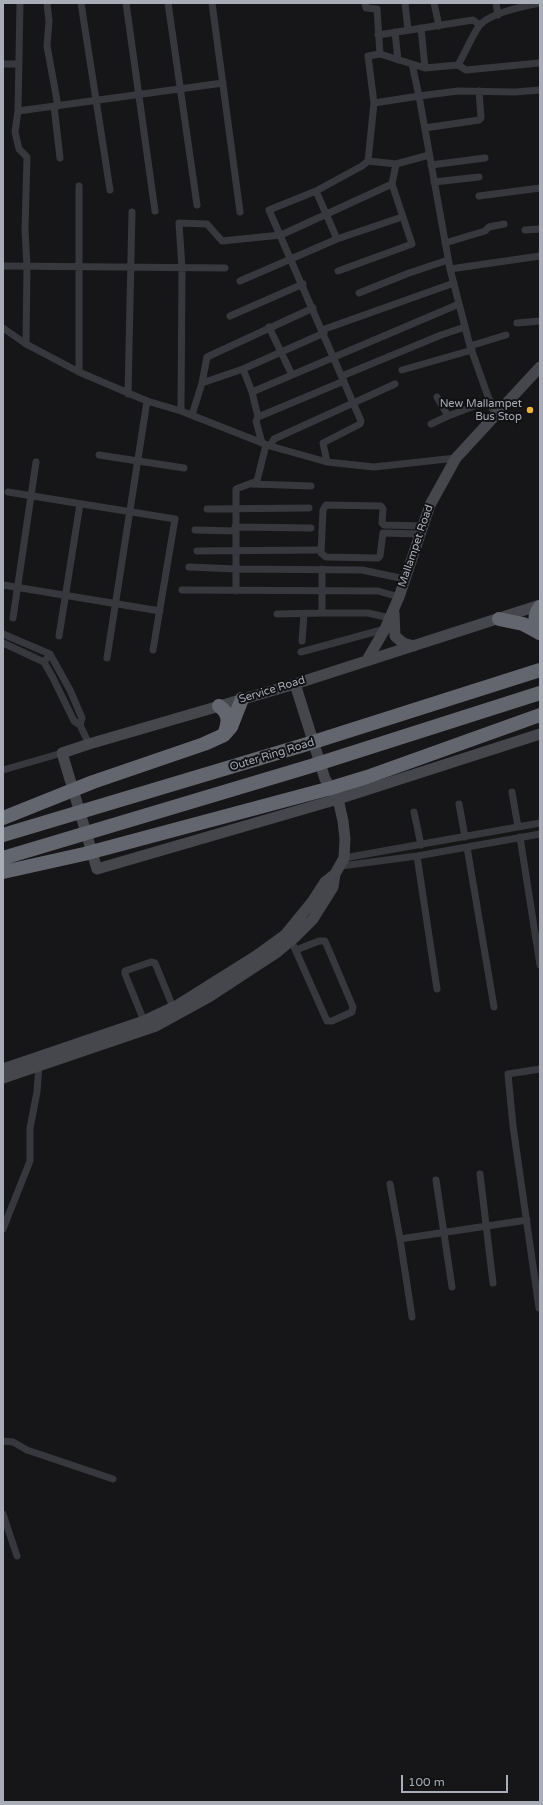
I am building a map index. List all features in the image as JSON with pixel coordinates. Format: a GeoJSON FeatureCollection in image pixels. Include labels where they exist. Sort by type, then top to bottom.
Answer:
{"type":"FeatureCollection","features":[{"type":"Feature","properties":{"kind":"highway"},"geometry":{"type":"LineString","coordinates":[[540,606],[536,612],[535,619],[540,633]]}},
{"type":"Feature","properties":{"kind":"highway"},"geometry":{"type":"LineString","coordinates":[[499,619],[523,624],[540,633]]}},
{"type":"Feature","properties":{"kind":"highway","name":"Outer Ring Road"},"geometry":{"type":"LineString","coordinates":[[3,835],[310,743],[540,670]]}},
{"type":"Feature","properties":{"kind":"highway","name":"Outer Ring Road"},"geometry":{"type":"LineString","coordinates":[[3,858],[316,764],[540,693]]}},
{"type":"Feature","properties":{"kind":"highway"},"geometry":{"type":"LineString","coordinates":[[3,818],[82,786],[204,744],[224,735],[231,727],[242,699]]}},
{"type":"Feature","properties":{"kind":"highway"},"geometry":{"type":"LineString","coordinates":[[219,706],[224,709],[228,718],[228,724],[224,735]]}},
{"type":"Feature","properties":{"kind":"highway"},"geometry":{"type":"LineString","coordinates":[[3,872],[334,794],[367,777],[540,715]]}},
{"type":"Feature","properties":{"kind":"main road","name":"Mallampet Road"},"geometry":{"type":"LineString","coordinates":[[367,660],[388,624],[397,602],[430,505],[456,458],[540,367]]}},
{"type":"Feature","properties":{"kind":"main road"},"geometry":{"type":"LineString","coordinates":[[397,602],[394,623],[396,636],[403,643],[414,646]]}},
{"type":"Feature","properties":{"kind":"main road","name":"Service Road"},"geometry":{"type":"LineString","coordinates":[[62,753],[295,684],[540,606]]}},
{"type":"Feature","properties":{"kind":"main road"},"geometry":{"type":"LineString","coordinates":[[3,1078],[156,1026],[209,997],[276,953],[317,913],[333,887],[340,866],[345,839],[334,794],[325,779],[295,684]]}},
{"type":"Feature","properties":{"kind":"main road"},"geometry":{"type":"LineString","coordinates":[[62,753],[97,869],[334,794],[540,734]]}},
{"type":"Feature","properties":{"kind":"main road"},"geometry":{"type":"LineString","coordinates":[[3,1069],[144,1021],[173,1007],[256,956],[284,935],[312,902],[325,882],[340,866]]}},
{"type":"Feature","properties":{"kind":"street"},"geometry":{"type":"LineString","coordinates":[[20,3],[18,111],[15,132],[19,149],[27,156],[25,230],[27,266],[26,344]]}},
{"type":"Feature","properties":{"kind":"street"},"geometry":{"type":"LineString","coordinates":[[47,3],[49,21],[48,46],[56,106],[60,158]]}},
{"type":"Feature","properties":{"kind":"street"},"geometry":{"type":"LineString","coordinates":[[81,3],[110,190]]}},
{"type":"Feature","properties":{"kind":"street"},"geometry":{"type":"LineString","coordinates":[[126,3],[155,210]]}},
{"type":"Feature","properties":{"kind":"street"},"geometry":{"type":"LineString","coordinates":[[168,3],[197,206]]}},
{"type":"Feature","properties":{"kind":"street"},"geometry":{"type":"LineString","coordinates":[[212,3],[224,83],[240,212]]}},
{"type":"Feature","properties":{"kind":"street"},"geometry":{"type":"LineString","coordinates":[[365,3],[367,8],[377,9],[380,54]]}},
{"type":"Feature","properties":{"kind":"street"},"geometry":{"type":"LineString","coordinates":[[405,3],[408,30]]}},
{"type":"Feature","properties":{"kind":"street"},"geometry":{"type":"LineString","coordinates":[[434,3],[439,26]]}},
{"type":"Feature","properties":{"kind":"street"},"geometry":{"type":"LineString","coordinates":[[496,3],[498,15]]}},
{"type":"Feature","properties":{"kind":"street"},"geometry":{"type":"LineString","coordinates":[[458,65],[480,25],[514,5],[540,3]]}},
{"type":"Feature","properties":{"kind":"street"},"geometry":{"type":"LineString","coordinates":[[378,35],[473,20],[480,25]]}},
{"type":"Feature","properties":{"kind":"street"},"geometry":{"type":"LineString","coordinates":[[421,28],[424,68]]}},
{"type":"Feature","properties":{"kind":"street"},"geometry":{"type":"LineString","coordinates":[[395,32],[398,60]]}},
{"type":"Feature","properties":{"kind":"street"},"geometry":{"type":"LineString","coordinates":[[327,462],[323,443],[361,423],[292,259],[269,210],[316,191],[362,166],[368,161],[374,103],[368,56],[380,54],[424,68],[458,65],[466,70],[539,63]]}},
{"type":"Feature","properties":{"kind":"street"},"geometry":{"type":"LineString","coordinates":[[3,64],[19,64]]}},
{"type":"Feature","properties":{"kind":"street"},"geometry":{"type":"LineString","coordinates":[[412,64],[450,270],[471,348],[495,416]]}},
{"type":"Feature","properties":{"kind":"street"},"geometry":{"type":"LineString","coordinates":[[18,111],[224,83]]}},
{"type":"Feature","properties":{"kind":"street"},"geometry":{"type":"LineString","coordinates":[[374,103],[458,91],[515,92],[540,90]]}},
{"type":"Feature","properties":{"kind":"street"},"geometry":{"type":"LineString","coordinates":[[425,128],[479,120],[481,118],[479,91]]}},
{"type":"Feature","properties":{"kind":"street"},"geometry":{"type":"LineString","coordinates":[[368,161],[396,164],[429,155]]}},
{"type":"Feature","properties":{"kind":"street"},"geometry":{"type":"LineString","coordinates":[[431,165],[485,158]]}},
{"type":"Feature","properties":{"kind":"street"},"geometry":{"type":"LineString","coordinates":[[338,271],[412,244],[392,184],[396,164]]}},
{"type":"Feature","properties":{"kind":"street"},"geometry":{"type":"LineString","coordinates":[[434,182],[479,177]]}},
{"type":"Feature","properties":{"kind":"street"},"geometry":{"type":"LineString","coordinates":[[181,411],[182,268],[180,223],[207,224],[222,241],[281,235],[392,184]]}},
{"type":"Feature","properties":{"kind":"street"},"geometry":{"type":"LineString","coordinates":[[79,186],[79,372]]}},
{"type":"Feature","properties":{"kind":"street"},"geometry":{"type":"LineString","coordinates":[[479,196],[540,188]]}},
{"type":"Feature","properties":{"kind":"street"},"geometry":{"type":"LineString","coordinates":[[316,191],[337,240]]}},
{"type":"Feature","properties":{"kind":"street"},"geometry":{"type":"LineString","coordinates":[[128,394],[132,212]]}},
{"type":"Feature","properties":{"kind":"street"},"geometry":{"type":"LineString","coordinates":[[240,281],[337,240],[402,217]]}},
{"type":"Feature","properties":{"kind":"street"},"geometry":{"type":"LineString","coordinates":[[445,243],[485,231],[489,227],[504,224]]}},
{"type":"Feature","properties":{"kind":"street"},"geometry":{"type":"LineString","coordinates":[[526,230],[540,228]]}},
{"type":"Feature","properties":{"kind":"street"},"geometry":{"type":"LineString","coordinates":[[450,270],[540,256]]}},
{"type":"Feature","properties":{"kind":"street"},"geometry":{"type":"LineString","coordinates":[[359,292],[416,270],[448,260]]}},
{"type":"Feature","properties":{"kind":"street"},"geometry":{"type":"LineString","coordinates":[[3,266],[225,268]]}},
{"type":"Feature","properties":{"kind":"street"},"geometry":{"type":"LineString","coordinates":[[202,383],[243,369],[323,331],[454,283]]}},
{"type":"Feature","properties":{"kind":"street"},"geometry":{"type":"LineString","coordinates":[[230,316],[302,284]]}},
{"type":"Feature","properties":{"kind":"street"},"geometry":{"type":"LineString","coordinates":[[252,392],[459,304]]}},
{"type":"Feature","properties":{"kind":"street"},"geometry":{"type":"LineString","coordinates":[[192,415],[202,383],[207,357],[269,327],[313,308]]}},
{"type":"Feature","properties":{"kind":"street"},"geometry":{"type":"LineString","coordinates":[[517,323],[540,321]]}},
{"type":"Feature","properties":{"kind":"street"},"geometry":{"type":"LineString","coordinates":[[269,327],[292,375]]}},
{"type":"Feature","properties":{"kind":"street"},"geometry":{"type":"LineString","coordinates":[[258,417],[441,335],[465,327]]}},
{"type":"Feature","properties":{"kind":"street"},"geometry":{"type":"LineString","coordinates":[[3,328],[26,344],[79,372],[128,394],[147,402],[192,415],[266,445],[327,462],[374,467],[456,458]]}},
{"type":"Feature","properties":{"kind":"street"},"geometry":{"type":"LineString","coordinates":[[402,370],[506,335]]}},
{"type":"Feature","properties":{"kind":"street"},"geometry":{"type":"LineString","coordinates":[[236,591],[236,489],[257,481],[266,445],[256,421],[258,417],[252,392],[243,369]]}},
{"type":"Feature","properties":{"kind":"street"},"geometry":{"type":"LineString","coordinates":[[266,445],[274,439],[395,384]]}},
{"type":"Feature","properties":{"kind":"street"},"geometry":{"type":"LineString","coordinates":[[437,397],[446,415],[448,416]]}},
{"type":"Feature","properties":{"kind":"street"},"geometry":{"type":"LineString","coordinates":[[431,424],[490,400]]}},
{"type":"Feature","properties":{"kind":"street"},"geometry":{"type":"LineString","coordinates":[[107,658],[147,402]]}},
{"type":"Feature","properties":{"kind":"street"},"geometry":{"type":"LineString","coordinates":[[99,455],[184,468]]}},
{"type":"Feature","properties":{"kind":"street"},"geometry":{"type":"LineString","coordinates":[[13,618],[36,462]]}},
{"type":"Feature","properties":{"kind":"street"},"geometry":{"type":"LineString","coordinates":[[250,484],[311,486]]}},
{"type":"Feature","properties":{"kind":"street"},"geometry":{"type":"LineString","coordinates":[[8,492],[175,519],[153,650]]}},
{"type":"Feature","properties":{"kind":"street"},"geometry":{"type":"LineString","coordinates":[[59,636],[80,504]]}},
{"type":"Feature","properties":{"kind":"street"},"geometry":{"type":"LineString","coordinates":[[326,505],[381,506],[383,509],[382,523],[384,525],[421,530],[383,533],[380,556],[378,558],[326,557],[322,553],[323,510],[326,505]]}},
{"type":"Feature","properties":{"kind":"street"},"geometry":{"type":"LineString","coordinates":[[208,509],[309,508]]}},
{"type":"Feature","properties":{"kind":"street"},"geometry":{"type":"LineString","coordinates":[[195,530],[311,528]]}},
{"type":"Feature","properties":{"kind":"street"},"geometry":{"type":"LineString","coordinates":[[197,551],[317,550]]}},
{"type":"Feature","properties":{"kind":"street"},"geometry":{"type":"LineString","coordinates":[[189,568],[362,570],[405,579]]}},
{"type":"Feature","properties":{"kind":"street"},"geometry":{"type":"LineString","coordinates":[[322,570],[322,613]]}},
{"type":"Feature","properties":{"kind":"street"},"geometry":{"type":"LineString","coordinates":[[3,585],[160,611]]}},
{"type":"Feature","properties":{"kind":"street"},"geometry":{"type":"LineString","coordinates":[[182,590],[378,591],[397,602]]}},
{"type":"Feature","properties":{"kind":"street"},"geometry":{"type":"LineString","coordinates":[[277,614],[368,613],[388,624]]}},
{"type":"Feature","properties":{"kind":"street"},"geometry":{"type":"LineString","coordinates":[[302,641],[304,614]]}},
{"type":"Feature","properties":{"kind":"street"},"geometry":{"type":"LineString","coordinates":[[301,652],[388,624]]}},
{"type":"Feature","properties":{"kind":"street"},"geometry":{"type":"LineString","coordinates":[[3,634],[50,654],[70,690],[82,718],[80,725]]}},
{"type":"Feature","properties":{"kind":"street"},"geometry":{"type":"LineString","coordinates":[[3,643],[44,662],[74,721],[80,725],[89,744]]}},
{"type":"Feature","properties":{"kind":"street"},"geometry":{"type":"LineString","coordinates":[[44,662],[50,654]]}},
{"type":"Feature","properties":{"kind":"street","name":"Service Road"},"geometry":{"type":"LineString","coordinates":[[3,770],[62,753]]}},
{"type":"Feature","properties":{"kind":"street"},"geometry":{"type":"LineString","coordinates":[[512,792],[518,827]]}},
{"type":"Feature","properties":{"kind":"street"},"geometry":{"type":"LineString","coordinates":[[459,804],[465,837]]}},
{"type":"Feature","properties":{"kind":"street"},"geometry":{"type":"LineString","coordinates":[[414,812],[421,845]]}},
{"type":"Feature","properties":{"kind":"street"},"geometry":{"type":"LineString","coordinates":[[340,866],[421,845],[540,823]]}},
{"type":"Feature","properties":{"kind":"street"},"geometry":{"type":"LineString","coordinates":[[340,866],[417,856],[540,834]]}},
{"type":"Feature","properties":{"kind":"street"},"geometry":{"type":"LineString","coordinates":[[520,837],[540,964]]}},
{"type":"Feature","properties":{"kind":"street"},"geometry":{"type":"LineString","coordinates":[[467,847],[494,1007]]}},
{"type":"Feature","properties":{"kind":"street"},"geometry":{"type":"LineString","coordinates":[[417,856],[437,989]]}},
{"type":"Feature","properties":{"kind":"street"},"geometry":{"type":"LineString","coordinates":[[293,938],[307,946]]}},
{"type":"Feature","properties":{"kind":"street"},"geometry":{"type":"LineString","coordinates":[[293,938],[296,950],[327,1021],[332,1021],[351,1014],[353,1007],[326,943],[322,940],[296,950]]}},
{"type":"Feature","properties":{"kind":"street"},"geometry":{"type":"LineString","coordinates":[[144,1021],[125,971],[155,962],[173,1007]]}},
{"type":"Feature","properties":{"kind":"street"},"geometry":{"type":"LineString","coordinates":[[3,1229],[30,1161],[30,1128],[37,1092],[39,1065]]}},
{"type":"Feature","properties":{"kind":"street"},"geometry":{"type":"LineString","coordinates":[[539,1308],[513,1126],[508,1074],[540,1068]]}},
{"type":"Feature","properties":{"kind":"street"},"geometry":{"type":"LineString","coordinates":[[480,1174],[493,1283]]}},
{"type":"Feature","properties":{"kind":"street"},"geometry":{"type":"LineString","coordinates":[[436,1180],[452,1287]]}},
{"type":"Feature","properties":{"kind":"street"},"geometry":{"type":"LineString","coordinates":[[390,1184],[412,1316]]}},
{"type":"Feature","properties":{"kind":"street"},"geometry":{"type":"LineString","coordinates":[[400,1239],[527,1220]]}},
{"type":"Feature","properties":{"kind":"street"},"geometry":{"type":"LineString","coordinates":[[3,1441],[13,1442],[27,1450],[113,1479]]}},
{"type":"Feature","properties":{"kind":"street"},"geometry":{"type":"LineString","coordinates":[[3,1514],[17,1556]]}},
{"type":"Feature","properties":{"kind":"place","name":"New Mallampet Bus Stop"},"geometry":{"type":"Point","coordinates":[530,410]}}]}
